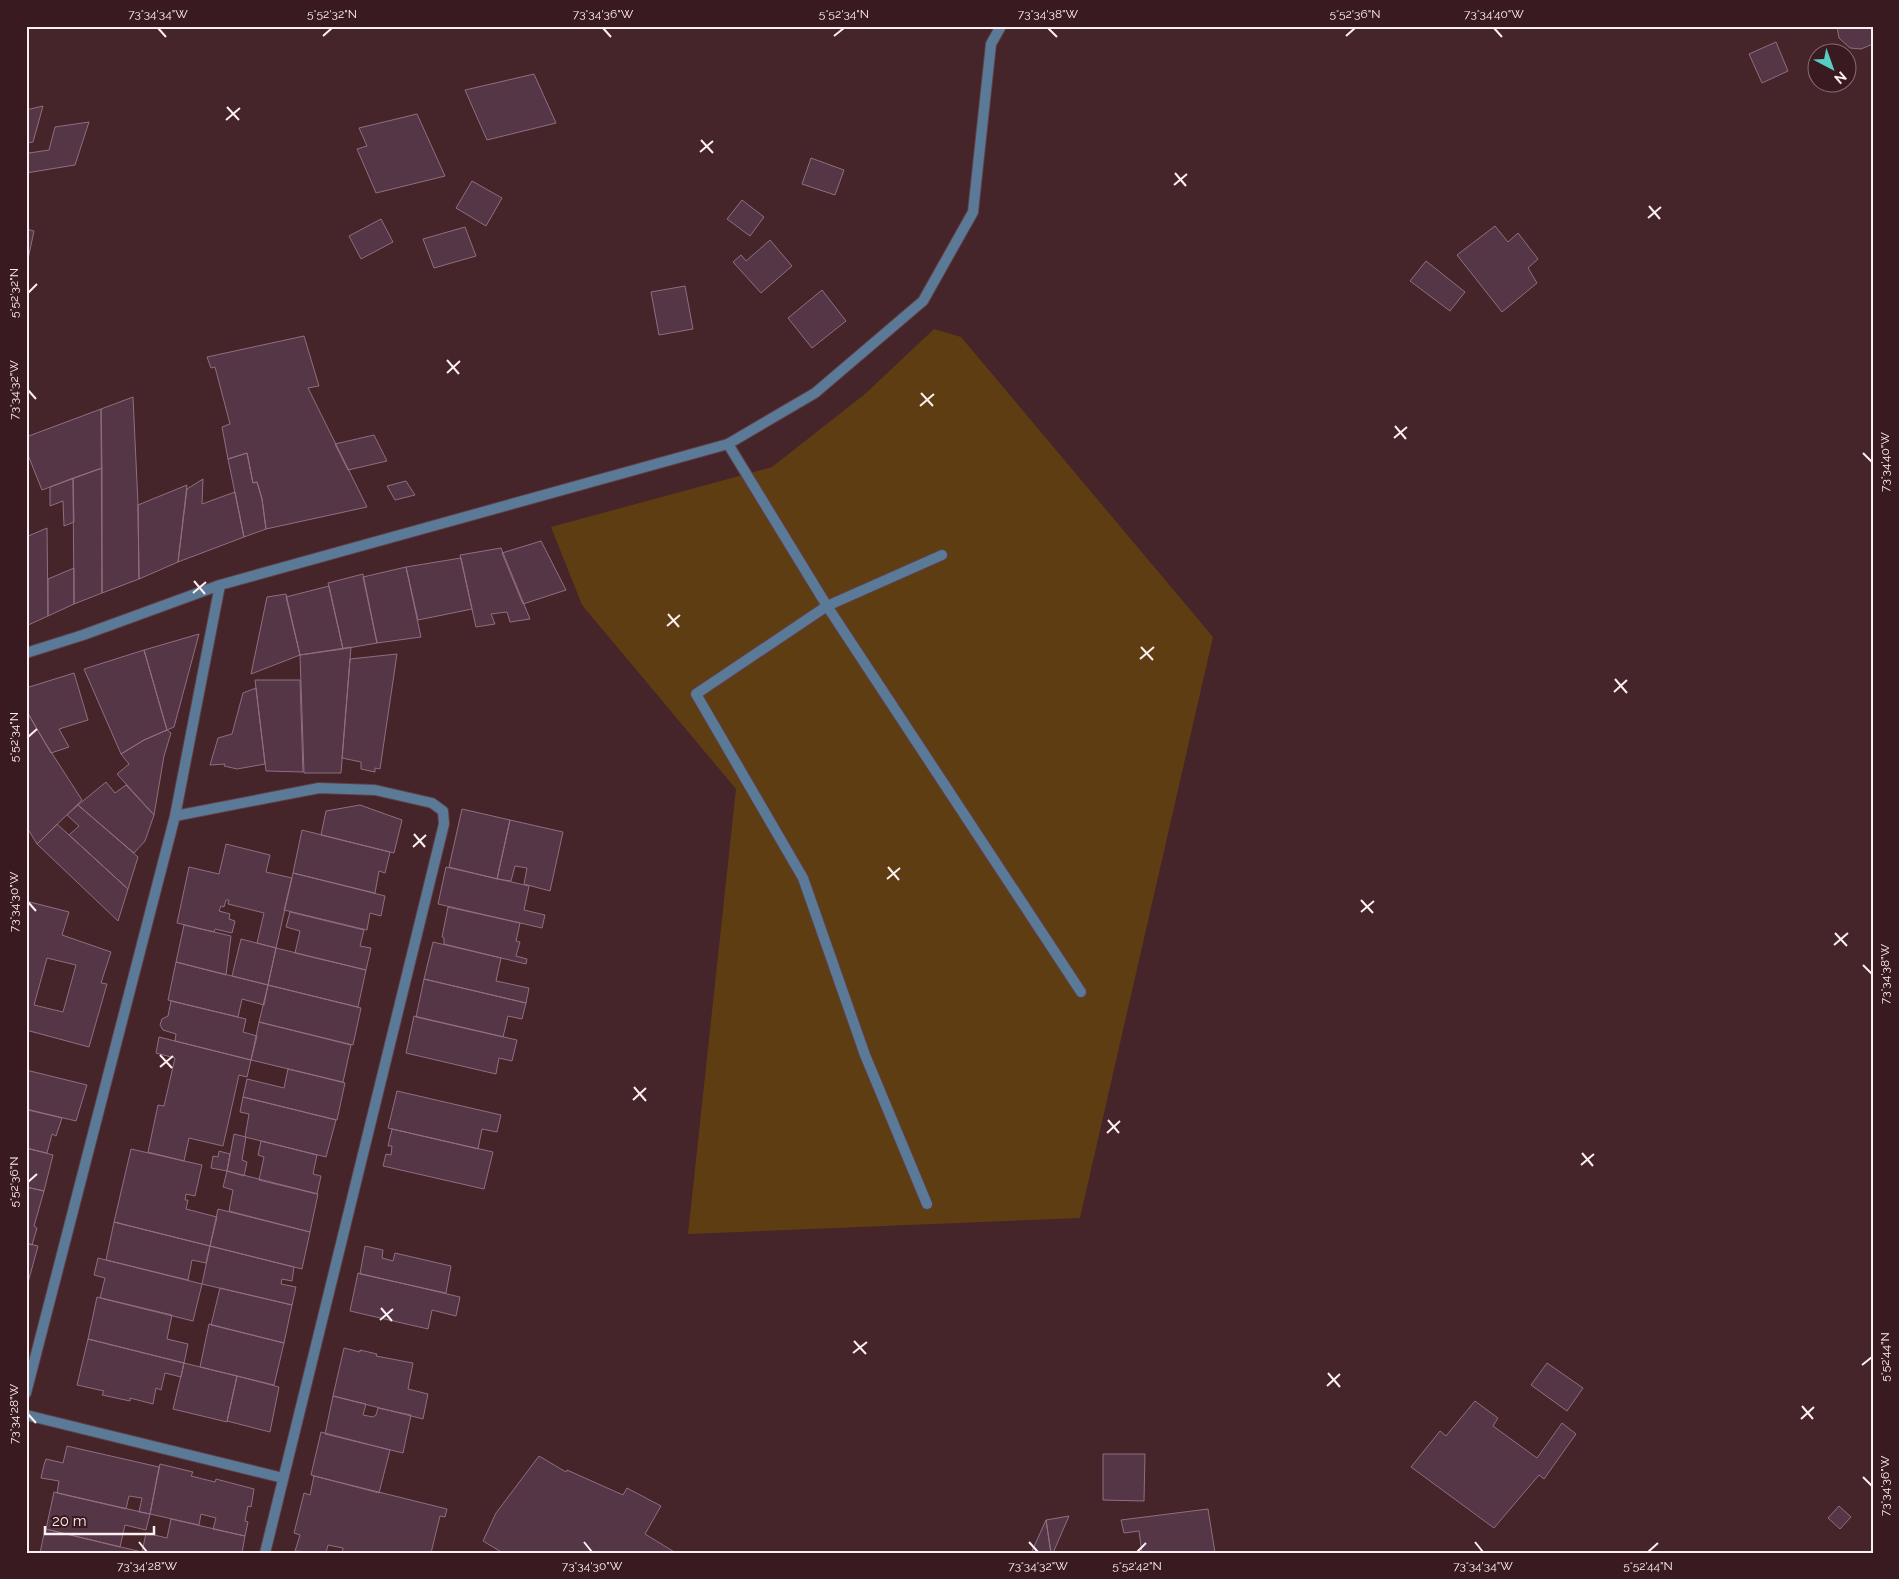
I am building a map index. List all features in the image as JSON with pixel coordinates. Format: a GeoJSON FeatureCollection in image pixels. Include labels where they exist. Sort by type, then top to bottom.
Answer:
{"type":"FeatureCollection","features":[{"type":"Feature","properties":{"kind":"street"},"geometry":{"type":"LineString","coordinates":[[26,654],[220,585],[728,444],[815,393],[923,302],[973,212],[991,44],[1001,26]]}},
{"type":"Feature","properties":{"kind":"street"},"geometry":{"type":"LineString","coordinates":[[728,444],[827,606],[1081,992]]}},
{"type":"Feature","properties":{"kind":"street"},"geometry":{"type":"LineString","coordinates":[[927,1204],[865,1055],[803,878],[696,694],[827,606],[942,555]]}},
{"type":"Feature","properties":{"kind":"street"},"geometry":{"type":"LineString","coordinates":[[26,1393],[176,816],[220,585]]}},
{"type":"Feature","properties":{"kind":"street"},"geometry":{"type":"LineString","coordinates":[[176,816],[319,788],[375,790],[432,804],[443,812],[444,824],[265,1553]]}},
{"type":"Feature","properties":{"kind":"street"},"geometry":{"type":"LineString","coordinates":[[26,1415],[282,1478]]}},
{"type":"Feature","properties":{"kind":"shaded area"},"geometry":{"type":"Polygon","coordinates":[[[934,329],[961,337],[1213,637],[1080,1218],[688,1234],[736,789],[582,605],[551,527],[772,467],[865,394],[934,329]]]}},
{"type":"Feature","properties":{"kind":"building"},"geometry":{"type":"Polygon","coordinates":[[[1837,26],[1873,26],[1873,44],[1861,49],[1856,49],[1856,42],[1843,42],[1839,38],[1837,26]]]}},
{"type":"Feature","properties":{"kind":"building"},"geometry":{"type":"Polygon","coordinates":[[[1776,42],[1788,71],[1762,83],[1749,54],[1776,42]]]}},
{"type":"Feature","properties":{"kind":"building"},"geometry":{"type":"Polygon","coordinates":[[[534,74],[556,123],[487,140],[465,90],[534,74]]]}},
{"type":"Feature","properties":{"kind":"building"},"geometry":{"type":"Polygon","coordinates":[[[43,106],[33,142],[26,143],[26,110],[43,106]]]}},
{"type":"Feature","properties":{"kind":"building"},"geometry":{"type":"Polygon","coordinates":[[[417,114],[445,176],[376,193],[357,149],[367,146],[359,128],[417,114]]]}},
{"type":"Feature","properties":{"kind":"building"},"geometry":{"type":"Polygon","coordinates":[[[89,122],[75,165],[26,173],[26,162],[29,153],[49,150],[55,127],[89,122]]]}},
{"type":"Feature","properties":{"kind":"building"},"geometry":{"type":"Polygon","coordinates":[[[811,158],[844,170],[835,195],[802,184],[811,158]]]}},
{"type":"Feature","properties":{"kind":"building"},"geometry":{"type":"Polygon","coordinates":[[[472,181],[502,198],[486,226],[456,208],[472,181]]]}},
{"type":"Feature","properties":{"kind":"building"},"geometry":{"type":"Polygon","coordinates":[[[742,200],[764,217],[750,236],[727,219],[742,200]]]}},
{"type":"Feature","properties":{"kind":"building"},"geometry":{"type":"Polygon","coordinates":[[[381,219],[393,242],[361,259],[349,236],[381,219]]]}},
{"type":"Feature","properties":{"kind":"building"},"geometry":{"type":"Polygon","coordinates":[[[1495,226],[1508,242],[1518,233],[1538,259],[1528,268],[1537,283],[1502,312],[1457,255],[1495,226]]]}},
{"type":"Feature","properties":{"kind":"building"},"geometry":{"type":"Polygon","coordinates":[[[465,227],[476,256],[434,268],[423,239],[465,227]]]}},
{"type":"Feature","properties":{"kind":"building"},"geometry":{"type":"Polygon","coordinates":[[[26,229],[34,231],[28,259],[26,259],[26,229]]]}},
{"type":"Feature","properties":{"kind":"building"},"geometry":{"type":"Polygon","coordinates":[[[770,240],[792,266],[761,293],[733,262],[741,255],[746,261],[770,240]]]}},
{"type":"Feature","properties":{"kind":"building"},"geometry":{"type":"Polygon","coordinates":[[[1426,261],[1465,292],[1450,311],[1410,281],[1426,261]]]}},
{"type":"Feature","properties":{"kind":"building"},"geometry":{"type":"Polygon","coordinates":[[[685,286],[693,329],[659,335],[651,292],[685,286]]]}},
{"type":"Feature","properties":{"kind":"building"},"geometry":{"type":"Polygon","coordinates":[[[822,290],[846,321],[812,348],[788,318],[822,290]]]}},
{"type":"Feature","properties":{"kind":"building"},"geometry":{"type":"Polygon","coordinates":[[[304,336],[319,386],[308,388],[367,507],[266,529],[262,499],[257,482],[253,483],[247,453],[228,459],[222,427],[230,424],[215,367],[211,368],[207,357],[304,336]]]}},
{"type":"Feature","properties":{"kind":"building"},"geometry":{"type":"Polygon","coordinates":[[[133,397],[139,579],[102,593],[101,409],[133,397]]]}},
{"type":"Feature","properties":{"kind":"building"},"geometry":{"type":"Polygon","coordinates":[[[101,409],[102,468],[42,490],[26,450],[26,437],[101,409]]]}},
{"type":"Feature","properties":{"kind":"building"},"geometry":{"type":"Polygon","coordinates":[[[374,435],[387,461],[348,470],[335,444],[374,435]]]}},
{"type":"Feature","properties":{"kind":"building"},"geometry":{"type":"Polygon","coordinates":[[[247,453],[253,483],[257,482],[262,499],[266,529],[244,537],[228,459],[247,453]]]}},
{"type":"Feature","properties":{"kind":"building"},"geometry":{"type":"Polygon","coordinates":[[[102,468],[102,593],[74,604],[73,478],[102,468]]]}},
{"type":"Feature","properties":{"kind":"building"},"geometry":{"type":"Polygon","coordinates":[[[73,478],[74,522],[64,526],[63,501],[50,506],[50,487],[73,478]]]}},
{"type":"Feature","properties":{"kind":"building"},"geometry":{"type":"Polygon","coordinates":[[[203,479],[202,504],[235,492],[244,537],[178,562],[187,489],[203,479]]]}},
{"type":"Feature","properties":{"kind":"building"},"geometry":{"type":"Polygon","coordinates":[[[406,481],[415,495],[395,500],[387,486],[406,481]]]}},
{"type":"Feature","properties":{"kind":"building"},"geometry":{"type":"Polygon","coordinates":[[[187,485],[178,562],[139,579],[138,505],[187,485]]]}},
{"type":"Feature","properties":{"kind":"building"},"geometry":{"type":"Polygon","coordinates":[[[47,528],[48,616],[26,626],[26,537],[47,528]]]}},
{"type":"Feature","properties":{"kind":"building"},"geometry":{"type":"Polygon","coordinates":[[[541,541],[566,590],[523,604],[502,553],[541,541]]]}},
{"type":"Feature","properties":{"kind":"building"},"geometry":{"type":"Polygon","coordinates":[[[501,548],[530,619],[510,622],[507,612],[491,614],[495,624],[476,627],[460,555],[501,548]]]}},
{"type":"Feature","properties":{"kind":"building"},"geometry":{"type":"Polygon","coordinates":[[[461,558],[472,609],[418,620],[406,567],[461,558]]]}},
{"type":"Feature","properties":{"kind":"building"},"geometry":{"type":"Polygon","coordinates":[[[406,567],[421,637],[377,643],[363,577],[406,567]]]}},
{"type":"Feature","properties":{"kind":"building"},"geometry":{"type":"Polygon","coordinates":[[[74,568],[74,604],[48,616],[48,579],[74,568]]]}},
{"type":"Feature","properties":{"kind":"building"},"geometry":{"type":"Polygon","coordinates":[[[363,574],[377,643],[343,649],[328,583],[363,574]]]}},
{"type":"Feature","properties":{"kind":"building"},"geometry":{"type":"Polygon","coordinates":[[[329,586],[343,649],[300,655],[286,597],[329,586]]]}},
{"type":"Feature","properties":{"kind":"building"},"geometry":{"type":"Polygon","coordinates":[[[286,594],[300,655],[251,674],[267,597],[286,594]]]}},
{"type":"Feature","properties":{"kind":"building"},"geometry":{"type":"Polygon","coordinates":[[[199,634],[174,727],[167,730],[144,650],[199,634]]]}},
{"type":"Feature","properties":{"kind":"building"},"geometry":{"type":"Polygon","coordinates":[[[351,647],[341,773],[304,773],[300,655],[351,647]]]}},
{"type":"Feature","properties":{"kind":"building"},"geometry":{"type":"Polygon","coordinates":[[[144,650],[167,730],[144,740],[121,754],[84,669],[144,650]]]}},
{"type":"Feature","properties":{"kind":"building"},"geometry":{"type":"Polygon","coordinates":[[[397,654],[380,769],[375,768],[375,772],[361,769],[361,762],[342,758],[350,659],[397,654]]]}},
{"type":"Feature","properties":{"kind":"building"},"geometry":{"type":"Polygon","coordinates":[[[74,673],[88,720],[59,729],[69,747],[51,753],[26,710],[26,688],[74,673]]]}},
{"type":"Feature","properties":{"kind":"building"},"geometry":{"type":"Polygon","coordinates":[[[255,680],[300,680],[303,772],[266,771],[255,680]]]}},
{"type":"Feature","properties":{"kind":"building"},"geometry":{"type":"Polygon","coordinates":[[[256,688],[265,764],[237,769],[224,766],[225,764],[210,765],[218,738],[232,734],[243,693],[256,688]]]}},
{"type":"Feature","properties":{"kind":"building"},"geometry":{"type":"Polygon","coordinates":[[[26,710],[82,800],[37,844],[26,826],[26,710]]]}},
{"type":"Feature","properties":{"kind":"building"},"geometry":{"type":"Polygon","coordinates":[[[167,730],[171,733],[164,756],[154,815],[117,774],[129,764],[121,754],[144,740],[167,730]]]}},
{"type":"Feature","properties":{"kind":"building"},"geometry":{"type":"Polygon","coordinates":[[[106,782],[115,793],[126,785],[154,815],[145,841],[134,853],[78,805],[106,782]]]}},
{"type":"Feature","properties":{"kind":"building"},"geometry":{"type":"Polygon","coordinates":[[[78,805],[138,857],[128,889],[69,835],[79,826],[67,815],[78,805]]]}},
{"type":"Feature","properties":{"kind":"building"},"geometry":{"type":"Polygon","coordinates":[[[360,805],[402,820],[394,853],[321,835],[326,811],[360,805]]]}},
{"type":"Feature","properties":{"kind":"building"},"geometry":{"type":"Polygon","coordinates":[[[462,809],[510,820],[497,879],[449,867],[462,809]]]}},
{"type":"Feature","properties":{"kind":"building"},"geometry":{"type":"Polygon","coordinates":[[[510,820],[563,832],[550,891],[524,884],[527,868],[515,866],[511,881],[497,879],[510,820]]]}},
{"type":"Feature","properties":{"kind":"building"},"geometry":{"type":"Polygon","coordinates":[[[57,824],[128,889],[118,921],[37,844],[57,824]]]}},
{"type":"Feature","properties":{"kind":"building"},"geometry":{"type":"Polygon","coordinates":[[[302,830],[390,852],[385,873],[379,871],[375,893],[293,873],[302,830]]]}},
{"type":"Feature","properties":{"kind":"building"},"geometry":{"type":"Polygon","coordinates":[[[226,844],[270,855],[266,872],[292,878],[276,948],[257,943],[264,913],[228,904],[229,900],[226,900],[224,907],[221,906],[219,911],[230,914],[229,919],[235,921],[232,933],[215,929],[214,932],[177,923],[189,867],[219,874],[226,844]]]}},
{"type":"Feature","properties":{"kind":"building"},"geometry":{"type":"Polygon","coordinates":[[[446,867],[529,886],[524,910],[545,915],[542,928],[438,904],[446,867]]]}},
{"type":"Feature","properties":{"kind":"building"},"geometry":{"type":"Polygon","coordinates":[[[293,873],[385,896],[381,916],[370,913],[367,930],[284,910],[293,873]]]}},
{"type":"Feature","properties":{"kind":"building"},"geometry":{"type":"Polygon","coordinates":[[[26,901],[69,912],[62,935],[111,952],[101,983],[107,984],[89,1047],[26,1030],[26,901]],[[47,958],[34,1005],[63,1012],[76,965],[47,958]]]}},
{"type":"Feature","properties":{"kind":"building"},"geometry":{"type":"Polygon","coordinates":[[[448,907],[520,923],[516,941],[520,942],[516,956],[527,959],[526,964],[444,944],[444,938],[442,937],[448,907]]]}},
{"type":"Feature","properties":{"kind":"building"},"geometry":{"type":"Polygon","coordinates":[[[290,912],[364,930],[360,946],[371,948],[366,970],[295,953],[300,931],[286,927],[290,912]]]}},
{"type":"Feature","properties":{"kind":"building"},"geometry":{"type":"Polygon","coordinates":[[[184,925],[231,936],[226,975],[176,962],[184,925]]]}},
{"type":"Feature","properties":{"kind":"building"},"geometry":{"type":"Polygon","coordinates":[[[241,939],[276,948],[268,985],[232,976],[241,939]]]}},
{"type":"Feature","properties":{"kind":"building"},"geometry":{"type":"Polygon","coordinates":[[[433,942],[501,958],[496,981],[529,988],[526,1003],[424,979],[433,942]]]}},
{"type":"Feature","properties":{"kind":"building"},"geometry":{"type":"Polygon","coordinates":[[[276,948],[366,970],[358,1007],[268,985],[276,948]]]}},
{"type":"Feature","properties":{"kind":"building"},"geometry":{"type":"Polygon","coordinates":[[[176,962],[268,985],[264,1005],[242,999],[238,1017],[168,1000],[176,962]]]}},
{"type":"Feature","properties":{"kind":"building"},"geometry":{"type":"Polygon","coordinates":[[[424,979],[526,1003],[522,1019],[508,1016],[503,1037],[416,1017],[424,979]]]}},
{"type":"Feature","properties":{"kind":"building"},"geometry":{"type":"Polygon","coordinates":[[[268,985],[361,1008],[353,1045],[259,1022],[268,985]]]}},
{"type":"Feature","properties":{"kind":"building"},"geometry":{"type":"Polygon","coordinates":[[[171,1001],[246,1019],[243,1032],[257,1036],[251,1060],[175,1041],[176,1034],[163,1030],[160,1025],[162,1019],[168,1016],[171,1001]]]}},
{"type":"Feature","properties":{"kind":"building"},"geometry":{"type":"Polygon","coordinates":[[[414,1016],[517,1040],[512,1061],[499,1058],[496,1074],[406,1053],[414,1016]]]}},
{"type":"Feature","properties":{"kind":"building"},"geometry":{"type":"Polygon","coordinates":[[[259,1022],[351,1045],[343,1082],[251,1060],[259,1022]]]}},
{"type":"Feature","properties":{"kind":"building"},"geometry":{"type":"Polygon","coordinates":[[[159,1037],[251,1060],[247,1077],[239,1075],[223,1146],[189,1138],[184,1161],[148,1152],[158,1105],[164,1106],[175,1058],[156,1053],[159,1037]]]}},
{"type":"Feature","properties":{"kind":"building"},"geometry":{"type":"Polygon","coordinates":[[[288,1069],[345,1083],[337,1120],[243,1097],[247,1079],[284,1088],[288,1069]]]}},
{"type":"Feature","properties":{"kind":"building"},"geometry":{"type":"Polygon","coordinates":[[[26,1070],[87,1085],[76,1121],[26,1109],[26,1070]]]}},
{"type":"Feature","properties":{"kind":"building"},"geometry":{"type":"Polygon","coordinates":[[[397,1091],[501,1115],[497,1132],[482,1129],[478,1149],[388,1128],[397,1091]]]}},
{"type":"Feature","properties":{"kind":"building"},"geometry":{"type":"Polygon","coordinates":[[[243,1097],[336,1120],[326,1157],[245,1137],[249,1114],[240,1112],[243,1097]]]}},
{"type":"Feature","properties":{"kind":"building"},"geometry":{"type":"Polygon","coordinates":[[[28,1110],[62,1118],[56,1136],[52,1134],[47,1153],[26,1148],[28,1110]]]}},
{"type":"Feature","properties":{"kind":"building"},"geometry":{"type":"Polygon","coordinates":[[[392,1129],[493,1152],[484,1189],[383,1166],[386,1154],[391,1155],[392,1146],[388,1146],[392,1129]]]}},
{"type":"Feature","properties":{"kind":"building"},"geometry":{"type":"Polygon","coordinates":[[[234,1134],[246,1137],[242,1160],[247,1162],[244,1176],[227,1171],[234,1134]]]}},
{"type":"Feature","properties":{"kind":"building"},"geometry":{"type":"Polygon","coordinates":[[[261,1141],[317,1155],[313,1174],[321,1176],[317,1194],[259,1180],[264,1157],[258,1155],[261,1141]]]}},
{"type":"Feature","properties":{"kind":"building"},"geometry":{"type":"Polygon","coordinates":[[[26,1148],[53,1155],[44,1191],[26,1187],[26,1148]]]}},
{"type":"Feature","properties":{"kind":"building"},"geometry":{"type":"Polygon","coordinates":[[[131,1149],[202,1165],[195,1196],[186,1194],[185,1200],[188,1200],[186,1209],[217,1217],[210,1246],[114,1222],[131,1149]]]}},
{"type":"Feature","properties":{"kind":"building"},"geometry":{"type":"Polygon","coordinates":[[[219,1151],[230,1154],[227,1171],[211,1168],[213,1156],[218,1157],[219,1151]]]}},
{"type":"Feature","properties":{"kind":"building"},"geometry":{"type":"Polygon","coordinates":[[[227,1171],[318,1194],[310,1232],[229,1211],[233,1190],[223,1187],[227,1171]]]}},
{"type":"Feature","properties":{"kind":"building"},"geometry":{"type":"Polygon","coordinates":[[[26,1187],[44,1191],[34,1226],[37,1228],[32,1245],[26,1243],[26,1187]]]}},
{"type":"Feature","properties":{"kind":"building"},"geometry":{"type":"Polygon","coordinates":[[[218,1209],[310,1232],[302,1269],[210,1246],[218,1209]]]}},
{"type":"Feature","properties":{"kind":"building"},"geometry":{"type":"Polygon","coordinates":[[[114,1222],[210,1246],[206,1263],[192,1260],[188,1280],[106,1260],[114,1222]]]}},
{"type":"Feature","properties":{"kind":"building"},"geometry":{"type":"Polygon","coordinates":[[[26,1243],[38,1246],[26,1290],[26,1243]]]}},
{"type":"Feature","properties":{"kind":"building"},"geometry":{"type":"Polygon","coordinates":[[[210,1246],[294,1267],[292,1281],[282,1279],[281,1284],[296,1287],[292,1305],[202,1284],[210,1246]]]}},
{"type":"Feature","properties":{"kind":"building"},"geometry":{"type":"Polygon","coordinates":[[[365,1246],[383,1250],[382,1258],[393,1261],[395,1253],[451,1266],[446,1293],[360,1274],[365,1246]]]}},
{"type":"Feature","properties":{"kind":"building"},"geometry":{"type":"Polygon","coordinates":[[[98,1258],[202,1284],[193,1321],[100,1298],[105,1278],[94,1275],[98,1258]]]}},
{"type":"Feature","properties":{"kind":"building"},"geometry":{"type":"Polygon","coordinates":[[[358,1273],[460,1297],[456,1316],[432,1310],[428,1329],[350,1311],[358,1273]]]}},
{"type":"Feature","properties":{"kind":"building"},"geometry":{"type":"Polygon","coordinates":[[[220,1288],[292,1305],[284,1343],[211,1325],[220,1288]]]}},
{"type":"Feature","properties":{"kind":"building"},"geometry":{"type":"Polygon","coordinates":[[[97,1297],[172,1315],[167,1339],[188,1344],[184,1363],[88,1339],[97,1297]]]}},
{"type":"Feature","properties":{"kind":"building"},"geometry":{"type":"Polygon","coordinates":[[[209,1324],[284,1343],[274,1385],[200,1367],[209,1324]]]}},
{"type":"Feature","properties":{"kind":"building"},"geometry":{"type":"Polygon","coordinates":[[[88,1339],[184,1363],[181,1377],[165,1373],[161,1390],[156,1388],[153,1404],[130,1398],[130,1401],[102,1395],[104,1391],[77,1385],[88,1339]]]}},
{"type":"Feature","properties":{"kind":"building"},"geometry":{"type":"Polygon","coordinates":[[[344,1348],[413,1363],[408,1389],[428,1394],[423,1419],[333,1396],[344,1348]]]}},
{"type":"Feature","properties":{"kind":"building"},"geometry":{"type":"Polygon","coordinates":[[[184,1363],[237,1376],[227,1422],[173,1409],[184,1363]]]}},
{"type":"Feature","properties":{"kind":"building"},"geometry":{"type":"Polygon","coordinates":[[[1547,1363],[1583,1388],[1567,1411],[1531,1385],[1547,1363]]]}},
{"type":"Feature","properties":{"kind":"building"},"geometry":{"type":"Polygon","coordinates":[[[237,1376],[279,1387],[270,1432],[227,1421],[237,1376]]]}},
{"type":"Feature","properties":{"kind":"building"},"geometry":{"type":"Polygon","coordinates":[[[333,1396],[366,1404],[363,1415],[373,1417],[376,1415],[378,1408],[411,1415],[403,1453],[325,1434],[333,1396]]]}},
{"type":"Feature","properties":{"kind":"building"},"geometry":{"type":"Polygon","coordinates":[[[1475,1401],[1498,1418],[1493,1426],[1537,1458],[1562,1423],[1576,1434],[1544,1479],[1539,1475],[1494,1528],[1411,1467],[1440,1431],[1446,1436],[1475,1401]]]}},
{"type":"Feature","properties":{"kind":"building"},"geometry":{"type":"Polygon","coordinates":[[[321,1432],[390,1450],[379,1493],[311,1475],[321,1432]]]}},
{"type":"Feature","properties":{"kind":"building"},"geometry":{"type":"Polygon","coordinates":[[[67,1446],[159,1467],[150,1514],[139,1512],[142,1498],[129,1496],[126,1509],[57,1493],[59,1481],[41,1478],[46,1459],[63,1463],[67,1446]]]}},
{"type":"Feature","properties":{"kind":"building"},"geometry":{"type":"Polygon","coordinates":[[[1103,1454],[1145,1454],[1144,1501],[1103,1500],[1103,1454]]]}},
{"type":"Feature","properties":{"kind":"building"},"geometry":{"type":"Polygon","coordinates":[[[539,1456],[566,1472],[567,1470],[623,1495],[627,1488],[661,1506],[645,1534],[676,1553],[503,1553],[483,1541],[496,1513],[539,1456]]]}},
{"type":"Feature","properties":{"kind":"building"},"geometry":{"type":"Polygon","coordinates":[[[160,1464],[193,1472],[191,1476],[215,1482],[216,1479],[254,1489],[251,1507],[248,1506],[245,1521],[248,1522],[245,1536],[213,1529],[216,1518],[201,1514],[199,1525],[150,1514],[160,1464]]]}},
{"type":"Feature","properties":{"kind":"building"},"geometry":{"type":"Polygon","coordinates":[[[314,1476],[447,1509],[445,1517],[440,1516],[431,1553],[342,1553],[343,1548],[328,1545],[326,1553],[295,1551],[300,1535],[294,1533],[304,1493],[310,1495],[314,1476]]]}},
{"type":"Feature","properties":{"kind":"building"},"geometry":{"type":"Polygon","coordinates":[[[54,1492],[150,1514],[146,1530],[125,1525],[120,1547],[46,1529],[54,1492]]]}},
{"type":"Feature","properties":{"kind":"building"},"geometry":{"type":"Polygon","coordinates":[[[1839,1506],[1851,1517],[1840,1529],[1828,1518],[1839,1506]]]}},
{"type":"Feature","properties":{"kind":"building"},"geometry":{"type":"Polygon","coordinates":[[[1208,1509],[1215,1553],[1142,1553],[1139,1531],[1124,1533],[1121,1520],[1208,1509]]]}},
{"type":"Feature","properties":{"kind":"building"},"geometry":{"type":"Polygon","coordinates":[[[1069,1516],[1053,1553],[1051,1553],[1046,1520],[1069,1516]]]}},
{"type":"Feature","properties":{"kind":"building"},"geometry":{"type":"Polygon","coordinates":[[[171,1519],[245,1536],[242,1553],[142,1552],[146,1533],[167,1538],[171,1519]]]}},
{"type":"Feature","properties":{"kind":"building"},"geometry":{"type":"Polygon","coordinates":[[[1046,1520],[1051,1553],[1032,1553],[1032,1551],[1046,1520]]]}},
{"type":"Feature","properties":{"kind":"building"},"geometry":{"type":"Polygon","coordinates":[[[45,1529],[142,1552],[142,1553],[40,1553],[45,1529]]]}}]}
